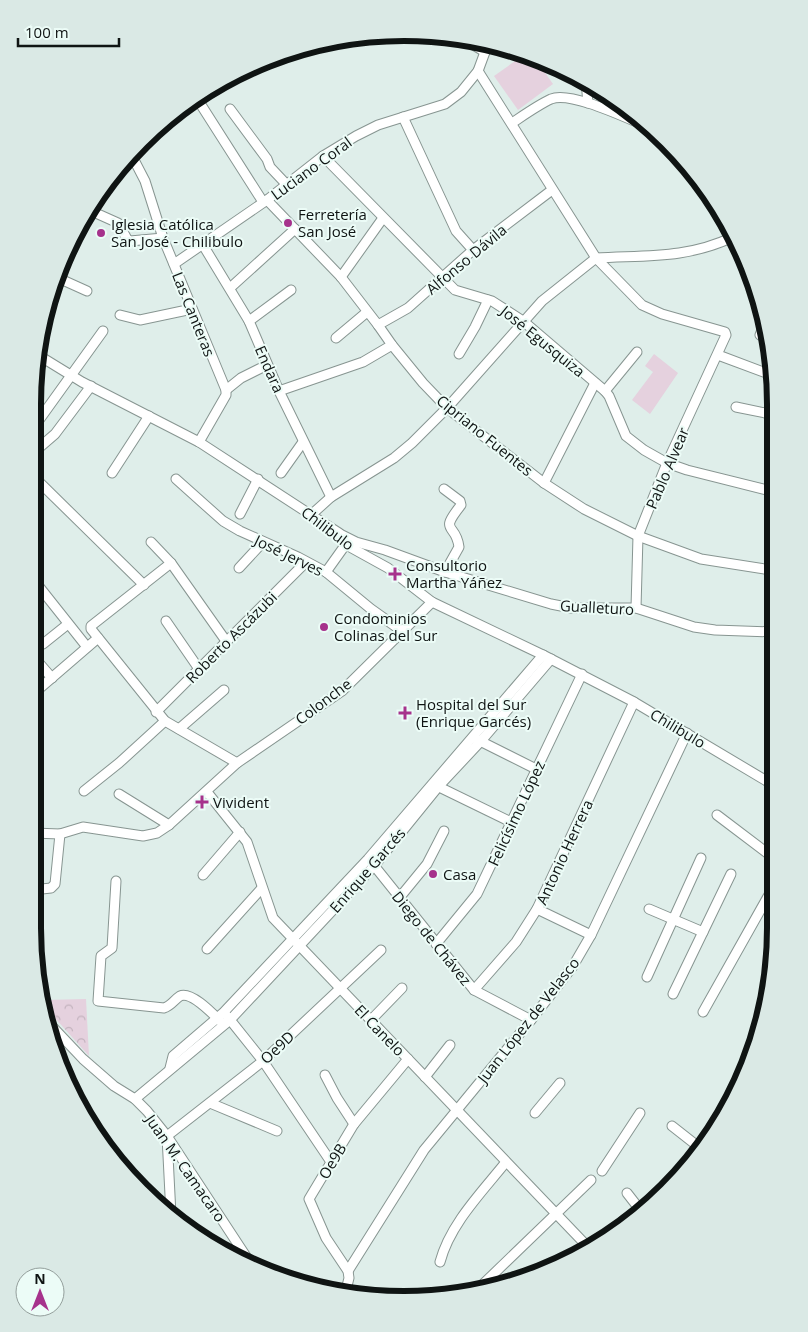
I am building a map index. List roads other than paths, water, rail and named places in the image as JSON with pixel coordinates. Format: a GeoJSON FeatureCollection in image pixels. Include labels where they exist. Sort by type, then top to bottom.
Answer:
{"type":"FeatureCollection","features":[{"type":"Feature","properties":{"kind":"street","name":"Luciano Coral"},"geometry":{"type":"LineString","coordinates":[[174,264],[265,201],[323,156],[356,136],[378,125],[445,104],[460,92],[478,71],[484,50]]}},
{"type":"Feature","properties":{"kind":"street"},"geometry":{"type":"LineString","coordinates":[[478,71],[596,258]]}},
{"type":"Feature","properties":{"kind":"street"},"geometry":{"type":"LineString","coordinates":[[587,91],[588,104]]}},
{"type":"Feature","properties":{"kind":"street"},"geometry":{"type":"LineString","coordinates":[[512,123],[551,99],[566,97],[629,120]]}},
{"type":"Feature","properties":{"kind":"street","name":"Cipriano Fuentes"},"geometry":{"type":"LineString","coordinates":[[200,103],[265,201],[341,277],[392,346],[423,383],[448,408],[544,483],[584,509],[638,536],[701,559],[767,569]]}},
{"type":"Feature","properties":{"kind":"street"},"geometry":{"type":"LineString","coordinates":[[230,109],[267,159],[270,167],[287,184]]}},
{"type":"Feature","properties":{"kind":"street"},"geometry":{"type":"LineString","coordinates":[[403,117],[456,231],[472,250]]}},
{"type":"Feature","properties":{"kind":"street","name":"José Egusquiza"},"geometry":{"type":"LineString","coordinates":[[323,156],[457,291],[488,300],[523,321],[605,392],[609,396],[626,436],[644,450],[667,463],[687,470],[767,490]]}},
{"type":"Feature","properties":{"kind":"street","name":"Las Canteras"},"geometry":{"type":"LineString","coordinates":[[135,161],[145,181],[163,238],[226,390]]}},
{"type":"Feature","properties":{"kind":"street","name":"Alfonso Dávila"},"geometry":{"type":"LineString","coordinates":[[378,325],[408,308],[472,250],[552,190]]}},
{"type":"Feature","properties":{"kind":"street"},"geometry":{"type":"LineString","coordinates":[[96,213],[118,223],[130,241],[163,238]]}},
{"type":"Feature","properties":{"kind":"street"},"geometry":{"type":"LineString","coordinates":[[341,277],[383,218]]}},
{"type":"Feature","properties":{"kind":"street"},"geometry":{"type":"LineString","coordinates":[[230,288],[295,229]]}},
{"type":"Feature","properties":{"kind":"street"},"geometry":{"type":"LineString","coordinates":[[311,515],[331,497],[394,458],[412,443],[448,408],[542,301],[596,258],[669,255],[699,250],[727,239]]}},
{"type":"Feature","properties":{"kind":"street","name":"Endara"},"geometry":{"type":"LineString","coordinates":[[203,245],[249,321],[279,391],[331,497]]}},
{"type":"Feature","properties":{"kind":"street","name":"Pablo Alvear"},"geometry":{"type":"LineString","coordinates":[[596,258],[642,305],[662,314],[724,332],[726,335],[667,463],[638,536],[636,608]]}},
{"type":"Feature","properties":{"kind":"street"},"geometry":{"type":"LineString","coordinates":[[63,280],[87,291]]}},
{"type":"Feature","properties":{"kind":"street"},"geometry":{"type":"LineString","coordinates":[[249,321],[291,290]]}},
{"type":"Feature","properties":{"kind":"street"},"geometry":{"type":"LineString","coordinates":[[459,354],[488,300]]}},
{"type":"Feature","properties":{"kind":"street"},"geometry":{"type":"LineString","coordinates":[[120,315],[140,320],[192,309]]}},
{"type":"Feature","properties":{"kind":"street"},"geometry":{"type":"LineString","coordinates":[[336,338],[367,312]]}},
{"type":"Feature","properties":{"kind":"street"},"geometry":{"type":"LineString","coordinates":[[41,417],[103,331]]}},
{"type":"Feature","properties":{"kind":"street"},"geometry":{"type":"LineString","coordinates":[[279,391],[363,362],[392,346]]}},
{"type":"Feature","properties":{"kind":"street"},"geometry":{"type":"LineString","coordinates":[[605,392],[637,352]]}},
{"type":"Feature","properties":{"kind":"street"},"geometry":{"type":"LineString","coordinates":[[718,355],[765,373]]}},
{"type":"Feature","properties":{"kind":"street","name":"Chilibulo"},"geometry":{"type":"LineString","coordinates":[[44,359],[71,376],[199,442],[339,533],[346,544],[388,568],[432,602],[582,674],[634,702],[767,781]]}},
{"type":"Feature","properties":{"kind":"street"},"geometry":{"type":"LineString","coordinates":[[199,442],[226,395],[226,390],[241,378],[267,365]]}},
{"type":"Feature","properties":{"kind":"street"},"geometry":{"type":"LineString","coordinates":[[544,483],[595,383]]}},
{"type":"Feature","properties":{"kind":"street"},"geometry":{"type":"LineString","coordinates":[[41,446],[55,434],[90,386]]}},
{"type":"Feature","properties":{"kind":"street"},"geometry":{"type":"LineString","coordinates":[[736,408],[767,414]]}},
{"type":"Feature","properties":{"kind":"street"},"geometry":{"type":"LineString","coordinates":[[112,473],[149,416]]}},
{"type":"Feature","properties":{"kind":"street"},"geometry":{"type":"LineString","coordinates":[[281,473],[303,442]]}},
{"type":"Feature","properties":{"kind":"street","name":"José Jerves"},"geometry":{"type":"LineString","coordinates":[[176,479],[223,521],[326,572],[371,609],[402,631]]}},
{"type":"Feature","properties":{"kind":"street"},"geometry":{"type":"LineString","coordinates":[[240,514],[258,479]]}},
{"type":"Feature","properties":{"kind":"street"},"geometry":{"type":"LineString","coordinates":[[41,484],[144,585]]}},
{"type":"Feature","properties":{"kind":"street"},"geometry":{"type":"LineString","coordinates":[[444,489],[460,501],[461,505],[449,522],[459,547],[445,572]]}},
{"type":"Feature","properties":{"kind":"street","name":"Gualleturo"},"geometry":{"type":"LineString","coordinates":[[339,533],[356,542],[385,550],[445,572],[551,604],[571,608],[636,608],[694,627],[715,630],[767,632]]}},
{"type":"Feature","properties":{"kind":"street"},"geometry":{"type":"LineString","coordinates":[[151,542],[171,564],[226,641]]}},
{"type":"Feature","properties":{"kind":"street"},"geometry":{"type":"LineString","coordinates":[[239,568],[263,542]]}},
{"type":"Feature","properties":{"kind":"street"},"geometry":{"type":"LineString","coordinates":[[326,572],[346,544]]}},
{"type":"Feature","properties":{"kind":"street","name":"Roberto Ascázubi"},"geometry":{"type":"LineString","coordinates":[[156,712],[306,562]]}},
{"type":"Feature","properties":{"kind":"street"},"geometry":{"type":"LineString","coordinates":[[171,564],[91,626],[91,629],[164,721],[238,763]]}},
{"type":"Feature","properties":{"kind":"street"},"geometry":{"type":"LineString","coordinates":[[41,591],[87,647]]}},
{"type":"Feature","properties":{"kind":"street","name":"Colonche"},"geometry":{"type":"LineString","coordinates":[[41,833],[60,834],[83,827],[143,836],[157,833],[169,825],[238,763],[342,690],[432,602]]}},
{"type":"Feature","properties":{"kind":"street"},"geometry":{"type":"LineString","coordinates":[[166,621],[199,669]]}},
{"type":"Feature","properties":{"kind":"street"},"geometry":{"type":"LineString","coordinates":[[43,644],[68,624]]}},
{"type":"Feature","properties":{"kind":"street"},"geometry":{"type":"LineString","coordinates":[[41,687],[98,638]]}},
{"type":"Feature","properties":{"kind":"street","name":"Enrique Garcés"},"geometry":{"type":"LineString","coordinates":[[135,1099],[223,1019],[296,943],[371,862],[435,785],[547,657]]}},
{"type":"Feature","properties":{"kind":"street"},"geometry":{"type":"LineString","coordinates":[[41,665],[52,678]]}},
{"type":"Feature","properties":{"kind":"street","name":"Felicísimo López"},"geometry":{"type":"LineString","coordinates":[[436,944],[477,894],[582,674]]}},
{"type":"Feature","properties":{"kind":"street"},"geometry":{"type":"LineString","coordinates":[[178,729],[224,690]]}},
{"type":"Feature","properties":{"kind":"street","name":"Antonio Herrera"},"geometry":{"type":"LineString","coordinates":[[474,990],[516,942],[537,909],[634,702]]}},
{"type":"Feature","properties":{"kind":"street"},"geometry":{"type":"LineString","coordinates":[[84,791],[164,721]]}},
{"type":"Feature","properties":{"kind":"street","name":"Juan López de Velasco"},"geometry":{"type":"LineString","coordinates":[[347,1286],[348,1271],[414,1165],[456,1110],[573,966],[591,935],[687,733]]}},
{"type":"Feature","properties":{"kind":"street"},"geometry":{"type":"LineString","coordinates":[[477,739],[536,769]]}},
{"type":"Feature","properties":{"kind":"street"},"geometry":{"type":"LineString","coordinates":[[435,785],[511,822]]}},
{"type":"Feature","properties":{"kind":"street","name":"El Canelo"},"geometry":{"type":"LineString","coordinates":[[207,792],[247,842],[273,918],[583,1243]]}},
{"type":"Feature","properties":{"kind":"street"},"geometry":{"type":"LineString","coordinates":[[119,794],[169,825]]}},
{"type":"Feature","properties":{"kind":"street"},"geometry":{"type":"LineString","coordinates":[[717,815],[767,853]]}},
{"type":"Feature","properties":{"kind":"street"},"geometry":{"type":"LineString","coordinates":[[400,898],[428,864],[444,831]]}},
{"type":"Feature","properties":{"kind":"street"},"geometry":{"type":"LineString","coordinates":[[203,875],[240,832]]}},
{"type":"Feature","properties":{"kind":"street"},"geometry":{"type":"LineString","coordinates":[[41,889],[51,888],[55,884],[60,834]]}},
{"type":"Feature","properties":{"kind":"street"},"geometry":{"type":"LineString","coordinates":[[647,977],[701,858]]}},
{"type":"Feature","properties":{"kind":"street","name":"Diego de Chávez"},"geometry":{"type":"LineString","coordinates":[[371,862],[474,990],[531,1020]]}},
{"type":"Feature","properties":{"kind":"street"},"geometry":{"type":"LineString","coordinates":[[673,994],[730,874]]}},
{"type":"Feature","properties":{"kind":"street"},"geometry":{"type":"LineString","coordinates":[[116,880],[112,948],[109,951],[103,952],[101,956],[98,1001],[164,1008],[186,994],[193,997],[223,1019],[263,1061],[331,1162]]}},
{"type":"Feature","properties":{"kind":"street"},"geometry":{"type":"LineString","coordinates":[[207,949],[262,888]]}},
{"type":"Feature","properties":{"kind":"street"},"geometry":{"type":"LineString","coordinates":[[703,1012],[767,898]]}},
{"type":"Feature","properties":{"kind":"street"},"geometry":{"type":"LineString","coordinates":[[537,909],[591,935]]}},
{"type":"Feature","properties":{"kind":"street"},"geometry":{"type":"LineString","coordinates":[[649,909],[703,932]]}},
{"type":"Feature","properties":{"kind":"street","name":"Oe9D"},"geometry":{"type":"LineString","coordinates":[[167,1136],[263,1061],[380,950]]}},
{"type":"Feature","properties":{"kind":"street"},"geometry":{"type":"LineString","coordinates":[[371,1020],[402,988]]}},
{"type":"Feature","properties":{"kind":"street","name":"Juan M. Camacaro"},"geometry":{"type":"LineString","coordinates":[[57,1032],[82,1059],[114,1086],[135,1099],[167,1136],[244,1253]]}},
{"type":"Feature","properties":{"kind":"street"},"geometry":{"type":"LineString","coordinates":[[425,1077],[450,1045]]}},
{"type":"Feature","properties":{"kind":"street","name":"Oe9B"},"geometry":{"type":"LineString","coordinates":[[348,1271],[326,1238],[309,1199],[354,1124],[408,1059]]}},
{"type":"Feature","properties":{"kind":"street"},"geometry":{"type":"LineString","coordinates":[[325,1075],[354,1124]]}},
{"type":"Feature","properties":{"kind":"street"},"geometry":{"type":"LineString","coordinates":[[535,1113],[560,1083]]}},
{"type":"Feature","properties":{"kind":"street"},"geometry":{"type":"LineString","coordinates":[[210,1103],[277,1131]]}},
{"type":"Feature","properties":{"kind":"street"},"geometry":{"type":"LineString","coordinates":[[602,1171],[640,1114]]}},
{"type":"Feature","properties":{"kind":"street"},"geometry":{"type":"LineString","coordinates":[[672,1126],[695,1144]]}},
{"type":"Feature","properties":{"kind":"street"},"geometry":{"type":"LineString","coordinates":[[167,1136],[170,1205]]}},
{"type":"Feature","properties":{"kind":"street"},"geometry":{"type":"LineString","coordinates":[[440,1262],[447,1241],[468,1210],[506,1162]]}},
{"type":"Feature","properties":{"kind":"street"},"geometry":{"type":"LineString","coordinates":[[486,1281],[591,1180]]}},
{"type":"Feature","properties":{"kind":"street"},"geometry":{"type":"LineString","coordinates":[[627,1193],[637,1206]]}},
{"type":"Feature","properties":{"kind":"place","name":"Ferretería San José"},"geometry":{"type":"Point","coordinates":[288,223]}},
{"type":"Feature","properties":{"kind":"place","name":"Iglesia Católica San José - Chilibulo"},"geometry":{"type":"Point","coordinates":[101,233]}},
{"type":"Feature","properties":{"kind":"place","name":"Consultorio Martha Yáñez"},"geometry":{"type":"Point","coordinates":[395,574]}},
{"type":"Feature","properties":{"kind":"place","name":"Condominios Colinas del Sur"},"geometry":{"type":"Point","coordinates":[324,627]}},
{"type":"Feature","properties":{"kind":"place","name":"Hospital del Sur (Enrique Garcés)"},"geometry":{"type":"Point","coordinates":[405,713]}},
{"type":"Feature","properties":{"kind":"place","name":"Vivident"},"geometry":{"type":"Point","coordinates":[202,802]}},
{"type":"Feature","properties":{"kind":"place","name":"Casa"},"geometry":{"type":"Point","coordinates":[433,874]}}]}
